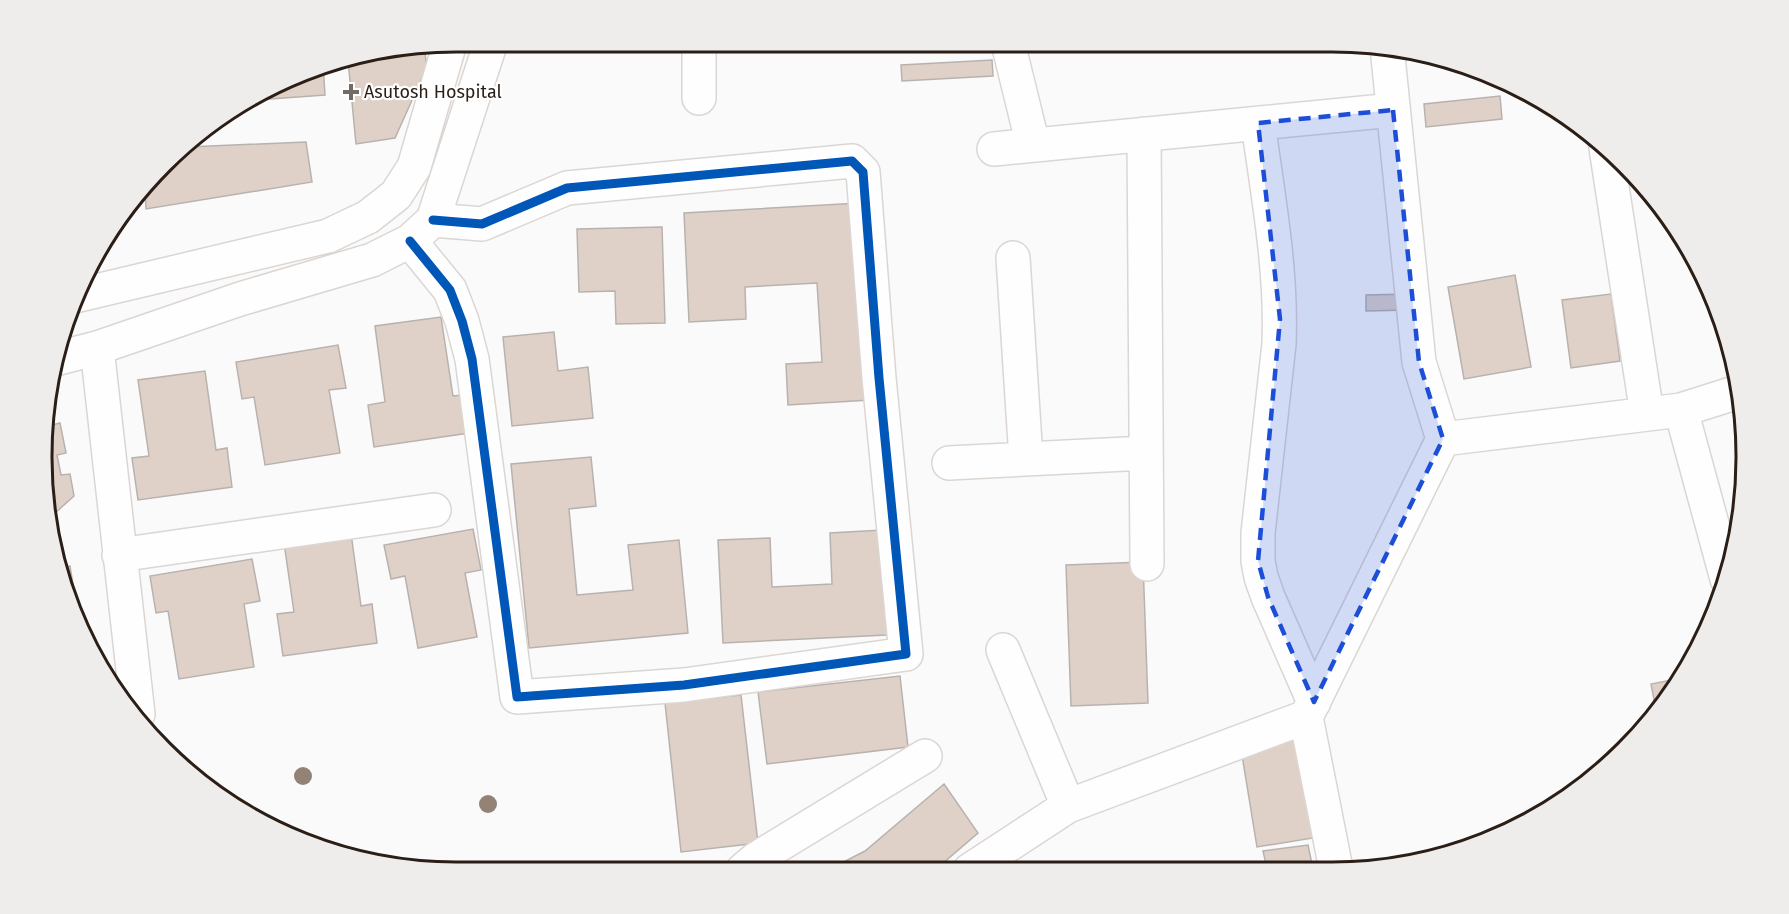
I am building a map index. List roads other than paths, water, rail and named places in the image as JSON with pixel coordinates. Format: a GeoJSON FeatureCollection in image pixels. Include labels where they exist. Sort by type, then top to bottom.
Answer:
{"type":"FeatureCollection","features":[{"type":"Feature","properties":{"kind":"street"},"geometry":{"type":"LineString","coordinates":[[87,293],[328,236],[368,217],[396,195],[414,167],[447,52]]}},
{"type":"Feature","properties":{"kind":"street"},"geometry":{"type":"LineString","coordinates":[[65,356],[97,348],[240,299],[372,260],[422,231],[482,224],[567,188],[852,161],[863,172],[879,378],[906,654],[684,685],[516,698],[472,359],[462,321],[422,231],[487,52]]}},
{"type":"Feature","properties":{"kind":"street"},"geometry":{"type":"LineString","coordinates":[[699,52],[699,98]]}},
{"type":"Feature","properties":{"kind":"street"},"geometry":{"type":"LineString","coordinates":[[1010,52],[1033,145]]}},
{"type":"Feature","properties":{"kind":"street"},"geometry":{"type":"LineString","coordinates":[[982,862],[1068,806],[1310,709],[1443,439],[1419,362],[1388,56]]}},
{"type":"Feature","properties":{"kind":"street"},"geometry":{"type":"LineString","coordinates":[[994,149],[1393,110]]}},
{"type":"Feature","properties":{"kind":"street"},"geometry":{"type":"LineString","coordinates":[[1258,123],[1276,262],[1280,319],[1258,533],[1258,561],[1268,597],[1310,709],[1335,862]]}},
{"type":"Feature","properties":{"kind":"street"},"geometry":{"type":"LineString","coordinates":[[1144,134],[1147,564]]}},
{"type":"Feature","properties":{"kind":"street"},"geometry":{"type":"LineString","coordinates":[[1608,162],[1647,414]]}},
{"type":"Feature","properties":{"kind":"street"},"geometry":{"type":"LineString","coordinates":[[1013,258],[1026,459]]}},
{"type":"Feature","properties":{"kind":"street"},"geometry":{"type":"LineString","coordinates":[[97,348],[119,555],[123,681]]}},
{"type":"Feature","properties":{"kind":"street"},"geometry":{"type":"LineString","coordinates":[[1443,439],[1681,410],[1731,394]]}},
{"type":"Feature","properties":{"kind":"street"},"geometry":{"type":"LineString","coordinates":[[1681,410],[1723,563]]}},
{"type":"Feature","properties":{"kind":"street"},"geometry":{"type":"LineString","coordinates":[[949,463],[1146,453]]}},
{"type":"Feature","properties":{"kind":"street"},"geometry":{"type":"LineString","coordinates":[[119,555],[434,510]]}},
{"type":"Feature","properties":{"kind":"street"},"geometry":{"type":"LineString","coordinates":[[1003,650],[1068,806]]}},
{"type":"Feature","properties":{"kind":"street"},"geometry":{"type":"LineString","coordinates":[[752,862],[925,756]]}},
{"type":"Feature","properties":{"kind":"place","name":"Asutosh Hospital"},"geometry":{"type":"Point","coordinates":[351,92]}}]}
